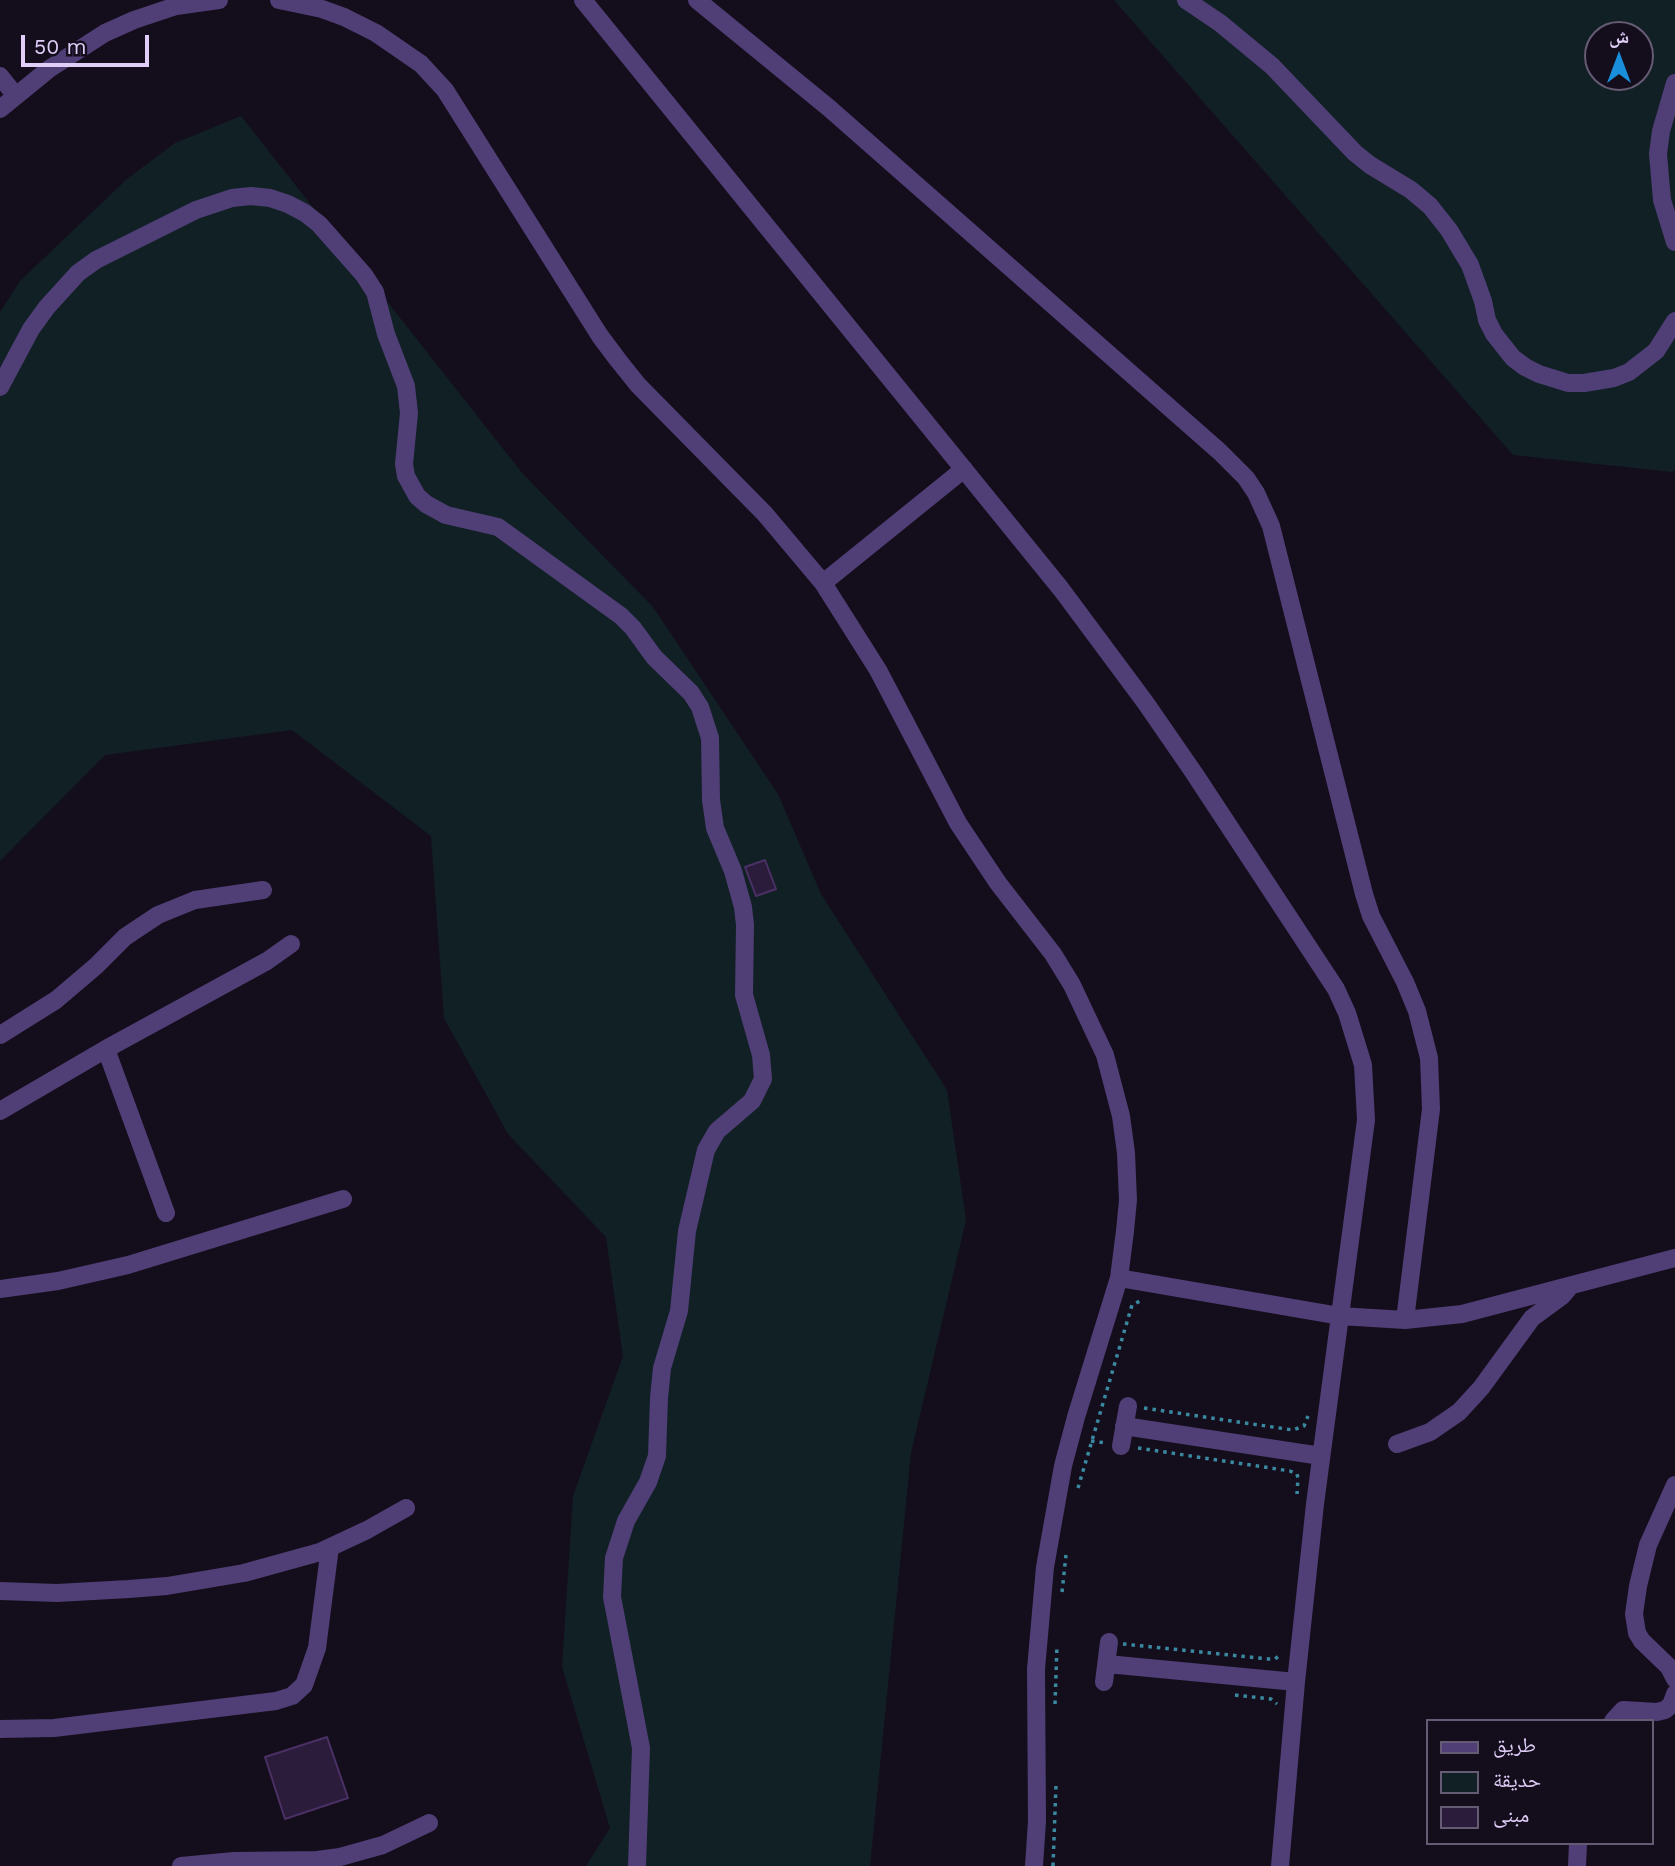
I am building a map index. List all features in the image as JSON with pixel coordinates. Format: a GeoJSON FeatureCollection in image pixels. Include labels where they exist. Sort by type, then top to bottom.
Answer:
{"type":"FeatureCollection","features":[{"type":"Feature","properties":{"kind":"street"},"geometry":{"type":"LineString","coordinates":[[0,109],[77,50],[124,24],[176,6],[219,0]]}},
{"type":"Feature","properties":{"kind":"street"},"geometry":{"type":"LineString","coordinates":[[279,0],[322,9],[344,17],[404,50],[445,90],[618,360],[647,395],[765,514],[823,583],[878,670],[958,823],[998,883],[1053,954],[1096,1031],[1114,1083],[1126,1153],[1128,1200],[1119,1278],[1076,1417],[1053,1517],[1045,1567],[1036,1669],[1037,1821],[1034,1866]]}},
{"type":"Feature","properties":{"kind":"street"},"geometry":{"type":"LineString","coordinates":[[583,0],[1061,589],[1145,702],[1256,866],[1336,989],[1348,1013],[1363,1065],[1366,1120],[1321,1456],[1296,1682],[1280,1866]]}},
{"type":"Feature","properties":{"kind":"street"},"geometry":{"type":"LineString","coordinates":[[697,0],[809,92],[1220,452],[1246,478],[1256,493],[1271,526],[1364,894],[1371,916],[1417,1011],[1429,1058],[1431,1109],[1405,1320]]}},
{"type":"Feature","properties":{"kind":"street"},"geometry":{"type":"LineString","coordinates":[[1186,0],[1229,30],[1272,66],[1355,153],[1411,190],[1430,206],[1449,230],[1470,265],[1494,334],[1503,347],[1525,367],[1568,383],[1614,378],[1629,372],[1656,351],[1675,321]]}},
{"type":"Feature","properties":{"kind":"street"},"geometry":{"type":"LineString","coordinates":[[0,76],[16,96]]}},
{"type":"Feature","properties":{"kind":"street"},"geometry":{"type":"LineString","coordinates":[[1675,83],[1661,131],[1658,154],[1662,200],[1675,242]]}},
{"type":"Feature","properties":{"kind":"street"},"geometry":{"type":"LineString","coordinates":[[0,387],[31,329],[47,307],[78,273],[96,260],[196,210],[232,198],[261,197],[288,204],[304,212],[319,225],[364,275],[375,292],[386,334],[406,386],[409,413],[404,464],[406,476],[417,496],[426,505],[446,515],[498,527],[621,616],[654,657],[691,693],[703,715],[710,738],[711,800],[715,828],[739,889],[743,907],[744,995],[761,1055],[762,1079],[752,1101],[717,1131],[706,1150],[687,1231],[679,1311],[661,1375],[657,1456],[648,1482],[626,1521],[614,1558],[612,1597],[641,1748],[637,1866]]}},
{"type":"Feature","properties":{"kind":"street"},"geometry":{"type":"LineString","coordinates":[[823,583],[964,469]]}},
{"type":"Feature","properties":{"kind":"street"},"geometry":{"type":"LineString","coordinates":[[0,1035],[56,1000],[80,981],[125,937],[158,915],[195,900],[263,890]]}},
{"type":"Feature","properties":{"kind":"street"},"geometry":{"type":"LineString","coordinates":[[0,1111],[106,1049],[267,961],[291,944]]}},
{"type":"Feature","properties":{"kind":"street"},"geometry":{"type":"LineString","coordinates":[[106,1049],[166,1213]]}},
{"type":"Feature","properties":{"kind":"street"},"geometry":{"type":"LineString","coordinates":[[0,1289],[58,1281],[128,1265],[343,1199]]}},
{"type":"Feature","properties":{"kind":"street"},"geometry":{"type":"LineString","coordinates":[[1119,1278],[1340,1316],[1405,1320],[1462,1314],[1675,1258]]}},
{"type":"Feature","properties":{"kind":"street"},"geometry":{"type":"LineString","coordinates":[[1397,1444],[1430,1432],[1459,1412],[1481,1388],[1532,1318],[1562,1296],[1569,1286]]}},
{"type":"Feature","properties":{"kind":"street"},"geometry":{"type":"LineString","coordinates":[[1121,1446],[1128,1406]]}},
{"type":"Feature","properties":{"kind":"street"},"geometry":{"type":"LineString","coordinates":[[1124,1426],[1321,1456]]}},
{"type":"Feature","properties":{"kind":"street"},"geometry":{"type":"LineString","coordinates":[[1675,1485],[1648,1545],[1637,1586],[1634,1614],[1642,1641],[1669,1667],[1675,1679]]}},
{"type":"Feature","properties":{"kind":"street"},"geometry":{"type":"LineString","coordinates":[[0,1591],[57,1593],[167,1586],[270,1567],[330,1547],[407,1508]]}},
{"type":"Feature","properties":{"kind":"street"},"geometry":{"type":"LineString","coordinates":[[0,1729],[54,1728],[276,1701],[292,1696],[304,1685],[317,1648],[330,1547]]}},
{"type":"Feature","properties":{"kind":"street"},"geometry":{"type":"LineString","coordinates":[[1104,1682],[1109,1642]]}},
{"type":"Feature","properties":{"kind":"street"},"geometry":{"type":"LineString","coordinates":[[1107,1664],[1296,1682]]}},
{"type":"Feature","properties":{"kind":"street"},"geometry":{"type":"LineString","coordinates":[[1615,1719],[1623,1710],[1665,1710],[1671,1705],[1675,1695]]}},
{"type":"Feature","properties":{"kind":"street"},"geometry":{"type":"LineString","coordinates":[[181,1866],[340,1857],[383,1844],[429,1823]]}},
{"type":"Feature","properties":{"kind":"street"},"geometry":{"type":"LineString","coordinates":[[1577,1866],[1578,1845]]}},
{"type":"Feature","properties":{"kind":"path"},"geometry":{"type":"LineString","coordinates":[[1076,1495],[1132,1306],[1136,1301],[1144,1300]]}},
{"type":"Feature","properties":{"kind":"path"},"geometry":{"type":"LineString","coordinates":[[1128,1406],[1293,1430],[1304,1426],[1309,1407]]}},
{"type":"Feature","properties":{"kind":"path"},"geometry":{"type":"LineString","coordinates":[[1091,1441],[1290,1471],[1298,1478],[1296,1503]]}},
{"type":"Feature","properties":{"kind":"path"},"geometry":{"type":"LineString","coordinates":[[1062,1594],[1068,1544]]}},
{"type":"Feature","properties":{"kind":"path"},"geometry":{"type":"LineString","coordinates":[[1109,1642],[1269,1659],[1278,1658],[1282,1651]]}},
{"type":"Feature","properties":{"kind":"path"},"geometry":{"type":"LineString","coordinates":[[1055,1708],[1057,1645]]}},
{"type":"Feature","properties":{"kind":"path"},"geometry":{"type":"LineString","coordinates":[[1233,1695],[1271,1699],[1277,1701],[1277,1705]]}},
{"type":"Feature","properties":{"kind":"path"},"geometry":{"type":"LineString","coordinates":[[1053,1866],[1056,1782]]}},
{"type":"Feature","properties":{"kind":"green space"},"geometry":{"type":"Polygon","coordinates":[[[1114,0],[1675,0],[1675,470],[1672,472],[1513,455],[1114,0]]]}},
{"type":"Feature","properties":{"kind":"green space"},"geometry":{"type":"Polygon","coordinates":[[[241,116],[523,474],[653,607],[778,794],[821,894],[947,1090],[966,1220],[911,1453],[870,1866],[586,1866],[610,1828],[562,1667],[573,1496],[623,1356],[606,1237],[508,1134],[444,1018],[431,836],[292,730],[105,755],[0,861],[0,312],[20,281],[127,179],[175,143],[241,116]]]}},
{"type":"Feature","properties":{"kind":"building"},"geometry":{"type":"Polygon","coordinates":[[[765,860],[776,889],[756,896],[745,867],[765,860]]]}},
{"type":"Feature","properties":{"kind":"building"},"geometry":{"type":"Polygon","coordinates":[[[327,1737],[348,1798],[285,1819],[265,1757],[327,1737]]]}}]}
